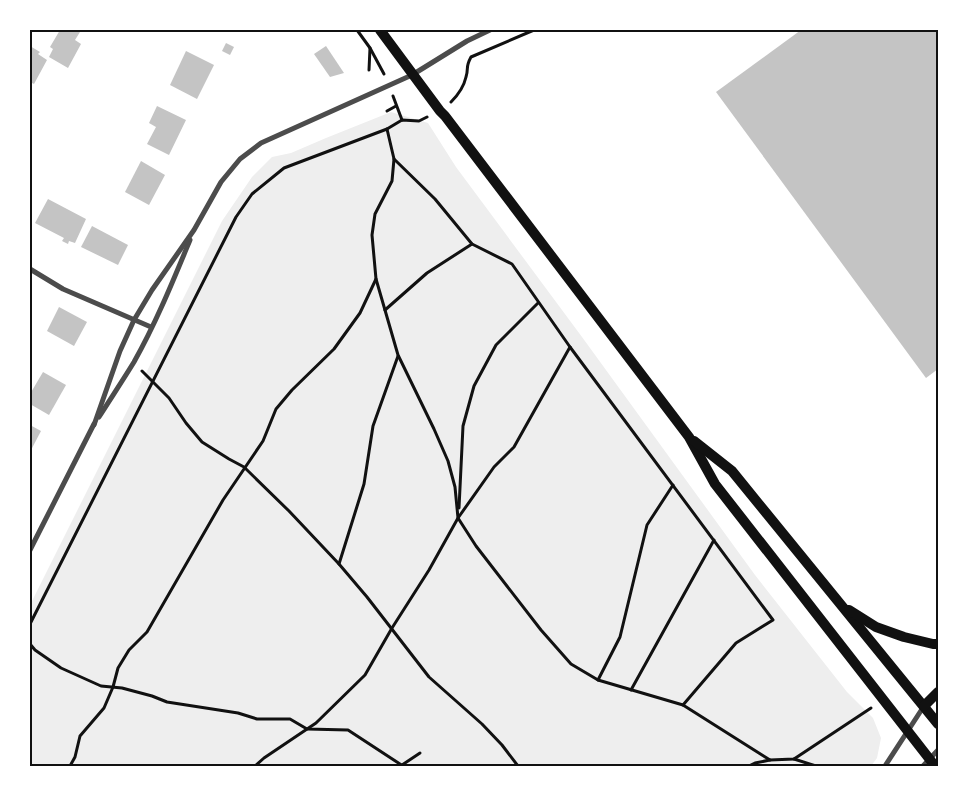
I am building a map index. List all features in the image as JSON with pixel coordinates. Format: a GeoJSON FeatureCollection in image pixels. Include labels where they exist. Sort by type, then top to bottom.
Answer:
{"type":"FeatureCollection","features":[{"type":"Feature","properties":{"kind":"main road"},"geometry":{"type":"LineString","coordinates":[[380,30],[689,438],[715,484],[908,731],[929,764]]}},
{"type":"Feature","properties":{"kind":"main road"},"geometry":{"type":"LineString","coordinates":[[689,438],[732,471],[938,724]]}},
{"type":"Feature","properties":{"kind":"main road"},"geometry":{"type":"LineString","coordinates":[[842,606],[876,627],[904,637],[938,644]]}},
{"type":"Feature","properties":{"kind":"main road"},"geometry":{"type":"LineString","coordinates":[[924,706],[938,692]]}},
{"type":"Feature","properties":{"kind":"street"},"geometry":{"type":"LineString","coordinates":[[94,425],[120,351],[134,320],[152,290],[194,230],[221,182],[240,159],[261,143],[412,74],[467,41],[490,30]]}},
{"type":"Feature","properties":{"kind":"street"},"geometry":{"type":"LineString","coordinates":[[30,550],[94,425],[134,361],[166,298],[194,230]]}},
{"type":"Feature","properties":{"kind":"street"},"geometry":{"type":"LineString","coordinates":[[30,269],[63,289],[151,327]]}},
{"type":"Feature","properties":{"kind":"street"},"geometry":{"type":"LineString","coordinates":[[885,766],[924,706]]}},
{"type":"Feature","properties":{"kind":"street"},"geometry":{"type":"LineString","coordinates":[[929,764],[938,750]]}},
{"type":"Feature","properties":{"kind":"path"},"geometry":{"type":"LineString","coordinates":[[356,30],[370,48],[369,70]]}},
{"type":"Feature","properties":{"kind":"path"},"geometry":{"type":"LineString","coordinates":[[30,624],[236,217],[252,194],[284,168],[387,129],[402,120],[419,121],[440,111],[453,100],[464,85],[467,76],[467,65],[471,58],[534,30]]}},
{"type":"Feature","properties":{"kind":"path"},"geometry":{"type":"LineString","coordinates":[[386,111],[396,106],[402,120]]}},
{"type":"Feature","properties":{"kind":"path"},"geometry":{"type":"LineString","coordinates":[[387,129],[394,159],[392,181],[375,214],[372,235],[376,279],[398,355],[448,461],[455,487],[458,518],[476,546],[540,630],[570,664],[598,680],[683,705],[770,760]]}},
{"type":"Feature","properties":{"kind":"path"},"geometry":{"type":"LineString","coordinates":[[394,159],[435,199],[472,244],[512,264],[570,347],[773,620],[736,643],[683,705]]}},
{"type":"Feature","properties":{"kind":"path"},"geometry":{"type":"LineString","coordinates":[[385,310],[426,273],[472,244]]}},
{"type":"Feature","properties":{"kind":"path"},"geometry":{"type":"LineString","coordinates":[[70,766],[76,757],[80,736],[104,708],[121,662],[129,650],[147,632],[222,500],[262,441],[276,409],[343,338],[360,313],[376,279]]}},
{"type":"Feature","properties":{"kind":"path"},"geometry":{"type":"LineString","coordinates":[[458,518],[463,426],[474,386],[496,345],[538,303]]}},
{"type":"Feature","properties":{"kind":"path"},"geometry":{"type":"LineString","coordinates":[[255,766],[316,724],[365,675],[429,570],[458,518],[494,467],[514,447],[570,347]]}},
{"type":"Feature","properties":{"kind":"path"},"geometry":{"type":"LineString","coordinates":[[339,564],[364,484],[373,426],[398,355]]}},
{"type":"Feature","properties":{"kind":"path"},"geometry":{"type":"LineString","coordinates":[[152,382],[169,398],[202,442],[244,467],[289,511],[339,564],[392,628],[429,677],[482,724],[502,745],[518,766]]}},
{"type":"Feature","properties":{"kind":"path"},"geometry":{"type":"LineString","coordinates":[[598,680],[620,637],[648,525],[673,485]]}},
{"type":"Feature","properties":{"kind":"path"},"geometry":{"type":"LineString","coordinates":[[631,690],[714,539]]}},
{"type":"Feature","properties":{"kind":"path"},"geometry":{"type":"LineString","coordinates":[[30,644],[35,650],[61,668],[101,686],[122,688],[167,702],[238,713],[257,719],[290,719],[307,729],[348,730],[403,765],[420,753]]}},
{"type":"Feature","properties":{"kind":"path"},"geometry":{"type":"LineString","coordinates":[[794,759],[872,707],[882,698]]}},
{"type":"Feature","properties":{"kind":"path"},"geometry":{"type":"LineString","coordinates":[[749,766],[770,760],[794,759],[816,766]]}},
{"type":"Feature","properties":{"kind":"shaded area"},"geometry":{"type":"Polygon","coordinates":[[[391,112],[428,123],[456,167],[755,575],[847,692],[873,718],[881,738],[877,758],[871,766],[30,766],[30,605],[222,221],[252,177],[272,157],[291,153],[391,112]]]}},
{"type":"Feature","properties":{"kind":"building"},"geometry":{"type":"Polygon","coordinates":[[[60,30],[76,30],[80,32],[75,40],[81,44],[68,68],[49,57],[53,49],[50,47],[60,30]]]}},
{"type":"Feature","properties":{"kind":"building"},"geometry":{"type":"Polygon","coordinates":[[[801,30],[938,30],[938,369],[926,378],[716,92],[801,30]]]}},
{"type":"Feature","properties":{"kind":"building"},"geometry":{"type":"Polygon","coordinates":[[[226,43],[234,47],[230,55],[222,51],[226,43]]]}},
{"type":"Feature","properties":{"kind":"building"},"geometry":{"type":"Polygon","coordinates":[[[30,46],[40,52],[38,54],[47,60],[34,84],[30,82],[30,46]]]}},
{"type":"Feature","properties":{"kind":"building"},"geometry":{"type":"Polygon","coordinates":[[[326,46],[344,73],[330,77],[314,54],[326,46]]]}},
{"type":"Feature","properties":{"kind":"building"},"geometry":{"type":"Polygon","coordinates":[[[186,51],[214,65],[197,99],[170,85],[186,51]]]}},
{"type":"Feature","properties":{"kind":"building"},"geometry":{"type":"Polygon","coordinates":[[[157,106],[186,120],[169,155],[147,144],[156,127],[149,123],[157,106]]]}},
{"type":"Feature","properties":{"kind":"building"},"geometry":{"type":"Polygon","coordinates":[[[141,161],[165,175],[149,205],[125,192],[141,161]]]}},
{"type":"Feature","properties":{"kind":"building"},"geometry":{"type":"Polygon","coordinates":[[[48,199],[86,219],[75,243],[69,241],[68,244],[62,241],[64,238],[35,223],[48,199]]]}},
{"type":"Feature","properties":{"kind":"building"},"geometry":{"type":"Polygon","coordinates":[[[92,226],[128,245],[118,265],[81,247],[92,226]]]}},
{"type":"Feature","properties":{"kind":"building"},"geometry":{"type":"Polygon","coordinates":[[[59,307],[87,322],[74,346],[47,331],[59,307]]]}},
{"type":"Feature","properties":{"kind":"building"},"geometry":{"type":"Polygon","coordinates":[[[43,372],[66,385],[49,415],[30,404],[30,394],[43,372]]]}},
{"type":"Feature","properties":{"kind":"building"},"geometry":{"type":"Polygon","coordinates":[[[30,425],[41,431],[30,452],[30,425]]]}}]}
